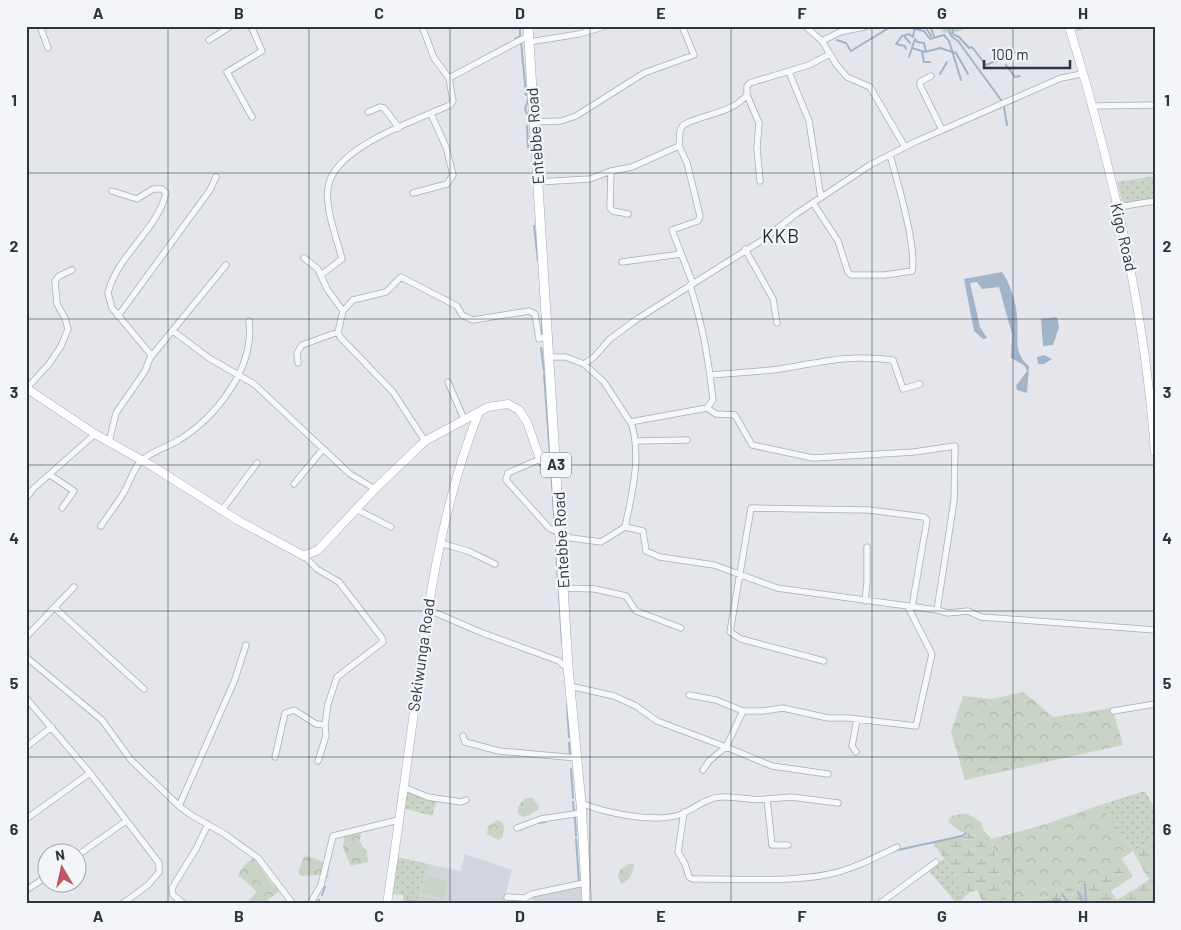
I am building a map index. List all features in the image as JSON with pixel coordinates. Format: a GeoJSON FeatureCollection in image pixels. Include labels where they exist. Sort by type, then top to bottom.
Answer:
{"type":"FeatureCollection","features":[{"type":"Feature","properties":{"kind":"main road","name":"Entebbe Road"},"geometry":{"type":"LineString","coordinates":[[528,35],[549,336],[568,667],[581,803],[586,904]]}},
{"type":"Feature","properties":{"kind":"street"},"geometry":{"type":"LineString","coordinates":[[40,26],[48,48]]}},
{"type":"Feature","properties":{"kind":"street"},"geometry":{"type":"LineString","coordinates":[[209,40],[231,26]]}},
{"type":"Feature","properties":{"kind":"street"},"geometry":{"type":"LineString","coordinates":[[250,26],[262,51],[227,72],[252,117]]}},
{"type":"Feature","properties":{"kind":"street"},"geometry":{"type":"LineString","coordinates":[[321,275],[342,259],[337,247],[328,199],[327,189],[332,177],[351,153],[362,145],[431,114],[452,102],[449,78],[432,54],[422,26]]}},
{"type":"Feature","properties":{"kind":"street"},"geometry":{"type":"LineString","coordinates":[[449,78],[528,35],[579,34],[606,26]]}},
{"type":"Feature","properties":{"kind":"street"},"geometry":{"type":"LineString","coordinates":[[534,122],[561,121],[576,116],[644,73],[694,55],[682,26]]}},
{"type":"Feature","properties":{"kind":"street"},"geometry":{"type":"LineString","coordinates":[[804,26],[822,41],[847,77],[870,87],[905,146]]}},
{"type":"Feature","properties":{"kind":"street"},"geometry":{"type":"LineString","coordinates":[[1069,27],[1081,26]]}},
{"type":"Feature","properties":{"kind":"street"},"geometry":{"type":"LineString","coordinates":[[822,41],[840,32],[864,27]]}},
{"type":"Feature","properties":{"kind":"street","name":"Kigo Road"},"geometry":{"type":"LineString","coordinates":[[1069,27],[1118,207],[1136,287],[1153,390],[1155,452]]}},
{"type":"Feature","properties":{"kind":"street"},"geometry":{"type":"LineString","coordinates":[[760,181],[759,123],[747,95],[747,86],[750,83],[789,72],[830,54]]}},
{"type":"Feature","properties":{"kind":"street"},"geometry":{"type":"LineString","coordinates":[[789,72],[809,121],[821,198]]}},
{"type":"Feature","properties":{"kind":"street"},"geometry":{"type":"LineString","coordinates":[[584,364],[614,336],[668,298],[692,285],[813,203],[905,146],[1061,78],[1082,74]]}},
{"type":"Feature","properties":{"kind":"street"},"geometry":{"type":"LineString","coordinates":[[932,76],[920,82],[920,85],[942,130]]}},
{"type":"Feature","properties":{"kind":"street"},"geometry":{"type":"LineString","coordinates":[[632,422],[706,408],[713,400],[705,333],[692,285],[672,228],[698,220],[700,216],[687,163],[680,146],[680,131],[683,125],[731,108],[747,95]]}},
{"type":"Feature","properties":{"kind":"street"},"geometry":{"type":"LineString","coordinates":[[1091,106],[1155,105]]}},
{"type":"Feature","properties":{"kind":"street"},"geometry":{"type":"LineString","coordinates":[[368,112],[380,107],[384,108],[399,128]]}},
{"type":"Feature","properties":{"kind":"street"},"geometry":{"type":"LineString","coordinates":[[413,194],[447,184],[452,175],[450,156],[431,114]]}},
{"type":"Feature","properties":{"kind":"street"},"geometry":{"type":"LineString","coordinates":[[538,182],[586,180],[611,171],[632,167],[680,146]]}},
{"type":"Feature","properties":{"kind":"street"},"geometry":{"type":"LineString","coordinates":[[813,203],[838,241],[848,272],[851,275],[885,275],[912,271],[911,251],[902,197],[890,155]]}},
{"type":"Feature","properties":{"kind":"street"},"geometry":{"type":"LineString","coordinates":[[611,171],[610,208],[613,211],[628,214]]}},
{"type":"Feature","properties":{"kind":"street"},"geometry":{"type":"LineString","coordinates":[[118,316],[210,190],[216,177]]}},
{"type":"Feature","properties":{"kind":"street"},"geometry":{"type":"LineString","coordinates":[[112,191],[137,199],[156,188],[162,189],[166,193],[152,220],[120,266],[109,286],[108,293],[110,302],[118,316],[152,356]]}},
{"type":"Feature","properties":{"kind":"street"},"geometry":{"type":"LineString","coordinates":[[1118,207],[1155,201]]}},
{"type":"Feature","properties":{"kind":"street"},"geometry":{"type":"LineString","coordinates":[[745,250],[773,299],[777,323]]}},
{"type":"Feature","properties":{"kind":"street"},"geometry":{"type":"LineString","coordinates":[[622,262],[681,254]]}},
{"type":"Feature","properties":{"kind":"street"},"geometry":{"type":"LineString","coordinates":[[304,258],[314,264],[327,289],[343,311]]}},
{"type":"Feature","properties":{"kind":"street"},"geometry":{"type":"LineString","coordinates":[[110,442],[116,413],[145,372],[152,356],[226,265]]}},
{"type":"Feature","properties":{"kind":"street"},"geometry":{"type":"LineString","coordinates":[[72,270],[59,276],[55,281],[57,304],[67,324],[64,338],[49,364],[27,388],[95,434],[239,521],[304,556],[317,569],[339,582],[382,638],[381,645],[337,677],[328,704],[325,725],[326,736],[318,761]]}},
{"type":"Feature","properties":{"kind":"street"},"geometry":{"type":"LineString","coordinates":[[338,332],[343,311],[353,300],[382,294],[399,278],[405,278],[457,306],[462,315],[473,320],[529,311],[535,314],[539,338],[549,336]]}},
{"type":"Feature","properties":{"kind":"street"},"geometry":{"type":"LineString","coordinates":[[101,526],[142,461],[192,431],[206,419],[239,376],[250,339],[249,321]]}},
{"type":"Feature","properties":{"kind":"street"},"geometry":{"type":"LineString","coordinates":[[173,331],[209,358],[264,393],[350,474],[375,489]]}},
{"type":"Feature","properties":{"kind":"street"},"geometry":{"type":"LineString","coordinates":[[298,363],[298,353],[302,345],[338,332]]}},
{"type":"Feature","properties":{"kind":"street"},"geometry":{"type":"LineString","coordinates":[[338,332],[393,392],[425,441]]}},
{"type":"Feature","properties":{"kind":"street"},"geometry":{"type":"LineString","coordinates":[[540,459],[508,474],[506,480],[549,528],[571,538],[598,542],[605,540],[625,526],[635,472],[636,441],[632,422],[628,420],[604,382],[584,364],[566,357],[550,357]]}},
{"type":"Feature","properties":{"kind":"street"},"geometry":{"type":"LineString","coordinates":[[711,375],[781,368],[836,358],[878,358],[893,360],[904,389],[920,384]]}},
{"type":"Feature","properties":{"kind":"street"},"geometry":{"type":"LineString","coordinates":[[448,382],[464,419]]}},
{"type":"Feature","properties":{"kind":"street"},"geometry":{"type":"LineString","coordinates":[[304,556],[318,550],[375,489],[425,441],[479,412],[503,404],[519,410],[527,422],[540,459],[545,462],[556,461]]}},
{"type":"Feature","properties":{"kind":"street"},"geometry":{"type":"LineString","coordinates":[[706,408],[716,414],[736,415],[752,445],[802,457],[830,458],[956,446],[954,501],[937,610]]}},
{"type":"Feature","properties":{"kind":"street","name":"Sekiwunga Road"},"geometry":{"type":"LineString","coordinates":[[387,904],[427,609],[440,543],[457,476],[479,412]]}},
{"type":"Feature","properties":{"kind":"street"},"geometry":{"type":"LineString","coordinates":[[26,498],[30,492],[95,434]]}},
{"type":"Feature","properties":{"kind":"street"},"geometry":{"type":"LineString","coordinates":[[636,441],[687,440]]}},
{"type":"Feature","properties":{"kind":"street"},"geometry":{"type":"LineString","coordinates":[[294,484],[323,449]]}},
{"type":"Feature","properties":{"kind":"street"},"geometry":{"type":"LineString","coordinates":[[222,509],[257,463]]}},
{"type":"Feature","properties":{"kind":"street"},"geometry":{"type":"LineString","coordinates":[[50,475],[74,491],[62,508]]}},
{"type":"Feature","properties":{"kind":"street"},"geometry":{"type":"LineString","coordinates":[[689,695],[716,700],[743,711],[783,708],[828,718],[856,719],[915,726],[918,724],[932,654],[910,607],[927,520],[922,516],[869,510],[753,506],[750,509],[730,632],[734,636],[824,661]]}},
{"type":"Feature","properties":{"kind":"street"},"geometry":{"type":"LineString","coordinates":[[356,509],[391,526]]}},
{"type":"Feature","properties":{"kind":"street"},"geometry":{"type":"LineString","coordinates":[[625,526],[642,530],[645,549],[650,554],[714,565],[777,588],[948,613],[968,611],[982,617],[1155,630]]}},
{"type":"Feature","properties":{"kind":"street"},"geometry":{"type":"LineString","coordinates":[[440,543],[468,551],[495,564]]}},
{"type":"Feature","properties":{"kind":"street"},"geometry":{"type":"LineString","coordinates":[[865,601],[867,547]]}},
{"type":"Feature","properties":{"kind":"street"},"geometry":{"type":"LineString","coordinates":[[26,637],[74,587]]}},
{"type":"Feature","properties":{"kind":"street"},"geometry":{"type":"LineString","coordinates":[[563,588],[595,589],[626,596],[636,611],[682,628]]}},
{"type":"Feature","properties":{"kind":"street"},"geometry":{"type":"LineString","coordinates":[[55,608],[144,689]]}},
{"type":"Feature","properties":{"kind":"street"},"geometry":{"type":"LineString","coordinates":[[427,609],[480,632],[559,661],[568,667]]}},
{"type":"Feature","properties":{"kind":"street"},"geometry":{"type":"LineString","coordinates":[[180,806],[234,682],[246,644]]}},
{"type":"Feature","properties":{"kind":"street"},"geometry":{"type":"LineString","coordinates":[[26,657],[102,720],[131,760],[180,806],[191,815],[223,832],[258,858],[293,904]]}},
{"type":"Feature","properties":{"kind":"street"},"geometry":{"type":"LineString","coordinates":[[570,686],[614,696],[636,706],[657,720],[772,766],[828,774]]}},
{"type":"Feature","properties":{"kind":"street"},"geometry":{"type":"LineString","coordinates":[[26,698],[90,773],[159,866],[159,872],[148,885],[122,904]]}},
{"type":"Feature","properties":{"kind":"street"},"geometry":{"type":"LineString","coordinates":[[1113,711],[1155,704]]}},
{"type":"Feature","properties":{"kind":"street"},"geometry":{"type":"LineString","coordinates":[[275,756],[285,713],[294,710],[316,724],[325,725]]}},
{"type":"Feature","properties":{"kind":"street"},"geometry":{"type":"LineString","coordinates":[[703,770],[709,761],[726,747],[743,711]]}},
{"type":"Feature","properties":{"kind":"street"},"geometry":{"type":"LineString","coordinates":[[856,719],[852,746],[856,752]]}},
{"type":"Feature","properties":{"kind":"street"},"geometry":{"type":"LineString","coordinates":[[26,747],[52,727]]}},
{"type":"Feature","properties":{"kind":"street"},"geometry":{"type":"LineString","coordinates":[[463,736],[465,742],[493,750],[577,758]]}},
{"type":"Feature","properties":{"kind":"street"},"geometry":{"type":"LineString","coordinates":[[26,819],[90,773]]}},
{"type":"Feature","properties":{"kind":"street"},"geometry":{"type":"LineString","coordinates":[[403,788],[428,797],[461,802],[466,800]]}},
{"type":"Feature","properties":{"kind":"street"},"geometry":{"type":"LineString","coordinates":[[581,803],[610,814],[632,816],[675,816],[705,801],[721,797],[767,799],[791,797],[838,803]]}},
{"type":"Feature","properties":{"kind":"street"},"geometry":{"type":"LineString","coordinates":[[767,799],[772,846],[788,845]]}},
{"type":"Feature","properties":{"kind":"street"},"geometry":{"type":"LineString","coordinates":[[684,812],[678,852],[689,877],[693,879],[784,878],[828,875],[843,871],[898,847]]}},
{"type":"Feature","properties":{"kind":"street"},"geometry":{"type":"LineString","coordinates":[[518,828],[542,819],[581,813]]}},
{"type":"Feature","properties":{"kind":"street"},"geometry":{"type":"LineString","coordinates":[[310,904],[321,885],[333,836],[398,820]]}},
{"type":"Feature","properties":{"kind":"street"},"geometry":{"type":"LineString","coordinates":[[88,848],[126,821]]}},
{"type":"Feature","properties":{"kind":"street"},"geometry":{"type":"LineString","coordinates":[[184,904],[173,895],[172,888],[196,849],[208,824]]}},
{"type":"Feature","properties":{"kind":"street"},"geometry":{"type":"LineString","coordinates":[[879,904],[936,862]]}},
{"type":"Feature","properties":{"kind":"street"},"geometry":{"type":"LineString","coordinates":[[26,890],[38,882]]}},
{"type":"Feature","properties":{"kind":"street"},"geometry":{"type":"LineString","coordinates":[[507,897],[525,898],[532,894],[584,883]]}},
{"type":"Feature","properties":{"kind":"street"},"geometry":{"type":"LineString","coordinates":[[407,904],[419,904]]}},
{"type":"Feature","properties":{"kind":"shaded area"},"geometry":{"type":"Polygon","coordinates":[[[465,854],[512,870],[504,902],[510,904],[424,904],[418,900],[428,864],[461,871],[465,854]]]}},
{"type":"Feature","properties":{"kind":"shaded area"},"geometry":{"type":"Polygon","coordinates":[[[581,886],[583,904],[522,904],[534,902],[532,896],[581,886]]]}},
{"type":"Feature","properties":{"kind":"green space"},"geometry":{"type":"Polygon","coordinates":[[[938,26],[971,26],[958,32],[944,33],[938,26]]]}},
{"type":"Feature","properties":{"kind":"green space"},"geometry":{"type":"Polygon","coordinates":[[[1155,176],[1155,199],[1127,203],[1122,201],[1117,182],[1155,176]]]}},
{"type":"Feature","properties":{"kind":"green space"},"geometry":{"type":"Polygon","coordinates":[[[1024,692],[1053,717],[1112,708],[1123,745],[965,780],[951,732],[963,696],[991,699],[1024,692]]]}},
{"type":"Feature","properties":{"kind":"green space"},"geometry":{"type":"Polygon","coordinates":[[[405,791],[437,801],[432,816],[403,808],[405,791]]]}},
{"type":"Feature","properties":{"kind":"green space"},"geometry":{"type":"Polygon","coordinates":[[[1145,791],[1153,806],[1155,840],[1133,851],[1100,805],[1145,791]]]}},
{"type":"Feature","properties":{"kind":"green space"},"geometry":{"type":"Polygon","coordinates":[[[525,798],[532,798],[539,806],[538,810],[524,817],[518,814],[518,807],[525,798]]]}},
{"type":"Feature","properties":{"kind":"green space"},"geometry":{"type":"Polygon","coordinates":[[[1100,805],[1133,851],[1086,881],[1043,898],[1007,904],[991,839],[1046,824],[1100,805]]]}},
{"type":"Feature","properties":{"kind":"green space"},"geometry":{"type":"Polygon","coordinates":[[[966,813],[981,822],[983,829],[974,833],[964,832],[948,821],[952,816],[966,813]]]}},
{"type":"Feature","properties":{"kind":"green space"},"geometry":{"type":"Polygon","coordinates":[[[497,820],[502,822],[504,826],[503,837],[498,840],[487,834],[488,826],[497,820]]]}},
{"type":"Feature","properties":{"kind":"green space"},"geometry":{"type":"Polygon","coordinates":[[[983,829],[991,839],[1007,904],[984,904],[977,890],[969,893],[932,842],[978,832],[983,829]]]}},
{"type":"Feature","properties":{"kind":"green space"},"geometry":{"type":"Polygon","coordinates":[[[360,832],[359,841],[367,852],[368,862],[351,866],[343,848],[344,836],[360,832]]]}},
{"type":"Feature","properties":{"kind":"green space"},"geometry":{"type":"Polygon","coordinates":[[[1155,840],[1155,904],[1015,904],[1043,898],[1086,881],[1121,858],[1133,876],[1111,891],[1117,900],[1149,880],[1133,851],[1155,840]]]}},
{"type":"Feature","properties":{"kind":"green space"},"geometry":{"type":"Polygon","coordinates":[[[305,855],[324,862],[329,868],[328,878],[325,879],[322,875],[301,876],[298,872],[305,855]]]}},
{"type":"Feature","properties":{"kind":"green space"},"geometry":{"type":"Polygon","coordinates":[[[253,857],[272,884],[281,891],[268,899],[271,904],[245,904],[257,892],[241,877],[237,877],[243,867],[253,857]]]}},
{"type":"Feature","properties":{"kind":"green space"},"geometry":{"type":"Polygon","coordinates":[[[397,857],[428,864],[418,900],[403,902],[403,895],[393,894],[397,857]]]}},
{"type":"Feature","properties":{"kind":"green space"},"geometry":{"type":"Polygon","coordinates":[[[944,859],[969,893],[957,904],[929,871],[944,859]]]}},
{"type":"Feature","properties":{"kind":"green space"},"geometry":{"type":"Polygon","coordinates":[[[629,864],[634,864],[632,874],[627,881],[621,884],[618,875],[620,870],[629,864]]]}},
{"type":"Feature","properties":{"kind":"green space"},"geometry":{"type":"Polygon","coordinates":[[[426,875],[448,881],[443,899],[422,893],[426,875]]]}},
{"type":"Feature","properties":{"kind":"green space"},"geometry":{"type":"Polygon","coordinates":[[[421,896],[448,902],[448,904],[427,904],[420,900],[421,896]]]}},
{"type":"Feature","properties":{"kind":"water"},"geometry":{"type":"Polygon","coordinates":[[[1002,272],[1010,287],[1015,305],[1018,349],[1020,355],[1029,366],[1027,393],[1017,390],[1016,386],[1027,371],[1025,366],[1011,358],[1012,334],[999,287],[982,289],[977,282],[970,283],[980,327],[987,338],[983,339],[974,331],[964,279],[1002,272]]]}},
{"type":"Feature","properties":{"kind":"water"},"geometry":{"type":"Polygon","coordinates":[[[1057,317],[1059,327],[1053,345],[1043,346],[1041,319],[1057,317]]]}},
{"type":"Feature","properties":{"kind":"water"},"geometry":{"type":"Polygon","coordinates":[[[1044,355],[1052,359],[1044,364],[1038,364],[1037,357],[1044,355]]]}},
{"type":"Feature","properties":{"kind":"waterway"},"geometry":{"type":"LineString","coordinates":[[515,39],[520,36],[520,26]]}},
{"type":"Feature","properties":{"kind":"waterway"},"geometry":{"type":"LineString","coordinates":[[837,40],[846,43],[851,51],[892,26]]}},
{"type":"Feature","properties":{"kind":"waterway"},"geometry":{"type":"LineString","coordinates":[[906,49],[905,46],[896,44],[902,36],[909,34],[913,37],[915,26]]}},
{"type":"Feature","properties":{"kind":"waterway"},"geometry":{"type":"LineString","coordinates":[[925,26],[931,36]]}},
{"type":"Feature","properties":{"kind":"waterway"},"geometry":{"type":"LineString","coordinates":[[930,26],[934,36]]}},
{"type":"Feature","properties":{"kind":"waterway"},"geometry":{"type":"LineString","coordinates":[[947,26],[951,36],[958,41],[1001,100]]}},
{"type":"Feature","properties":{"kind":"waterway"},"geometry":{"type":"LineString","coordinates":[[952,26],[953,33]]}},
{"type":"Feature","properties":{"kind":"waterway"},"geometry":{"type":"LineString","coordinates":[[915,29],[924,31],[930,39],[944,35],[949,41],[961,80]]}},
{"type":"Feature","properties":{"kind":"waterway"},"geometry":{"type":"LineString","coordinates":[[950,33],[959,37],[969,48],[972,47],[986,65],[1019,51]]}},
{"type":"Feature","properties":{"kind":"waterway"},"geometry":{"type":"LineString","coordinates":[[905,37],[910,43]]}},
{"type":"Feature","properties":{"kind":"waterway"},"geometry":{"type":"LineString","coordinates":[[909,57],[915,39],[917,42],[924,43],[926,52]]}},
{"type":"Feature","properties":{"kind":"waterway"},"geometry":{"type":"LineString","coordinates":[[521,41],[526,95]]}},
{"type":"Feature","properties":{"kind":"waterway"},"geometry":{"type":"LineString","coordinates":[[912,48],[925,52],[940,48],[956,53],[968,74]]}},
{"type":"Feature","properties":{"kind":"waterway"},"geometry":{"type":"LineString","coordinates":[[922,52],[924,62],[930,62]]}},
{"type":"Feature","properties":{"kind":"waterway"},"geometry":{"type":"LineString","coordinates":[[940,74],[947,62]]}},
{"type":"Feature","properties":{"kind":"waterway"},"geometry":{"type":"LineString","coordinates":[[1006,65],[1015,77],[1020,76]]}},
{"type":"Feature","properties":{"kind":"waterway"},"geometry":{"type":"LineString","coordinates":[[528,100],[525,109],[530,121]]}},
{"type":"Feature","properties":{"kind":"waterway"},"geometry":{"type":"LineString","coordinates":[[1004,107],[1007,125]]}},
{"type":"Feature","properties":{"kind":"waterway"},"geometry":{"type":"LineString","coordinates":[[527,126],[528,147]]}},
{"type":"Feature","properties":{"kind":"waterway"},"geometry":{"type":"LineString","coordinates":[[534,226],[538,261]]}},
{"type":"Feature","properties":{"kind":"waterway"},"geometry":{"type":"LineString","coordinates":[[542,316],[542,334]]}},
{"type":"Feature","properties":{"kind":"waterway"},"geometry":{"type":"LineString","coordinates":[[541,348],[544,371]]}},
{"type":"Feature","properties":{"kind":"waterway"},"geometry":{"type":"LineString","coordinates":[[541,454],[550,456],[544,374]]}},
{"type":"Feature","properties":{"kind":"waterway"},"geometry":{"type":"LineString","coordinates":[[539,465],[551,470],[555,530]]}},
{"type":"Feature","properties":{"kind":"waterway"},"geometry":{"type":"LineString","coordinates":[[556,541],[558,586]]}},
{"type":"Feature","properties":{"kind":"waterway"},"geometry":{"type":"LineString","coordinates":[[559,593],[562,643]]}},
{"type":"Feature","properties":{"kind":"waterway"},"geometry":{"type":"LineString","coordinates":[[567,704],[569,737]]}},
{"type":"Feature","properties":{"kind":"waterway"},"geometry":{"type":"LineString","coordinates":[[569,743],[570,756]]}},
{"type":"Feature","properties":{"kind":"waterway"},"geometry":{"type":"LineString","coordinates":[[571,769],[573,798]]}},
{"type":"Feature","properties":{"kind":"waterway"},"geometry":{"type":"LineString","coordinates":[[573,802],[574,812]]}},
{"type":"Feature","properties":{"kind":"waterway"},"geometry":{"type":"LineString","coordinates":[[575,817],[576,836]]}},
{"type":"Feature","properties":{"kind":"waterway"},"geometry":{"type":"LineString","coordinates":[[538,823],[545,822]]}},
{"type":"Feature","properties":{"kind":"waterway"},"geometry":{"type":"LineString","coordinates":[[898,850],[962,836],[966,833]]}},
{"type":"Feature","properties":{"kind":"waterway"},"geometry":{"type":"LineString","coordinates":[[576,839],[579,882]]}},
{"type":"Feature","properties":{"kind":"waterway"},"geometry":{"type":"LineString","coordinates":[[1085,884],[1085,904]]}},
{"type":"Feature","properties":{"kind":"waterway"},"geometry":{"type":"LineString","coordinates":[[322,895],[325,887]]}},
{"type":"Feature","properties":{"kind":"waterway"},"geometry":{"type":"LineString","coordinates":[[1078,892],[1083,904]]}},
{"type":"Feature","properties":{"kind":"waterway"},"geometry":{"type":"LineString","coordinates":[[1062,894],[1069,904]]}},
{"type":"Feature","properties":{"kind":"waterway"},"geometry":{"type":"LineString","coordinates":[[317,904],[319,900]]}},
{"type":"Feature","properties":{"kind":"waterway"},"geometry":{"type":"LineString","coordinates":[[1059,900],[1064,904]]}},
{"type":"Feature","properties":{"kind":"waterway"},"geometry":{"type":"LineString","coordinates":[[1054,904],[1053,901],[1059,900],[1059,904]]}},
{"type":"Feature","properties":{"kind":"waterway"},"geometry":{"type":"LineString","coordinates":[[1048,901],[1051,904]]}},
{"type":"Feature","properties":{"kind":"district","name":"KKB"},"geometry":{"type":"Point","coordinates":[781,236]}}]}
